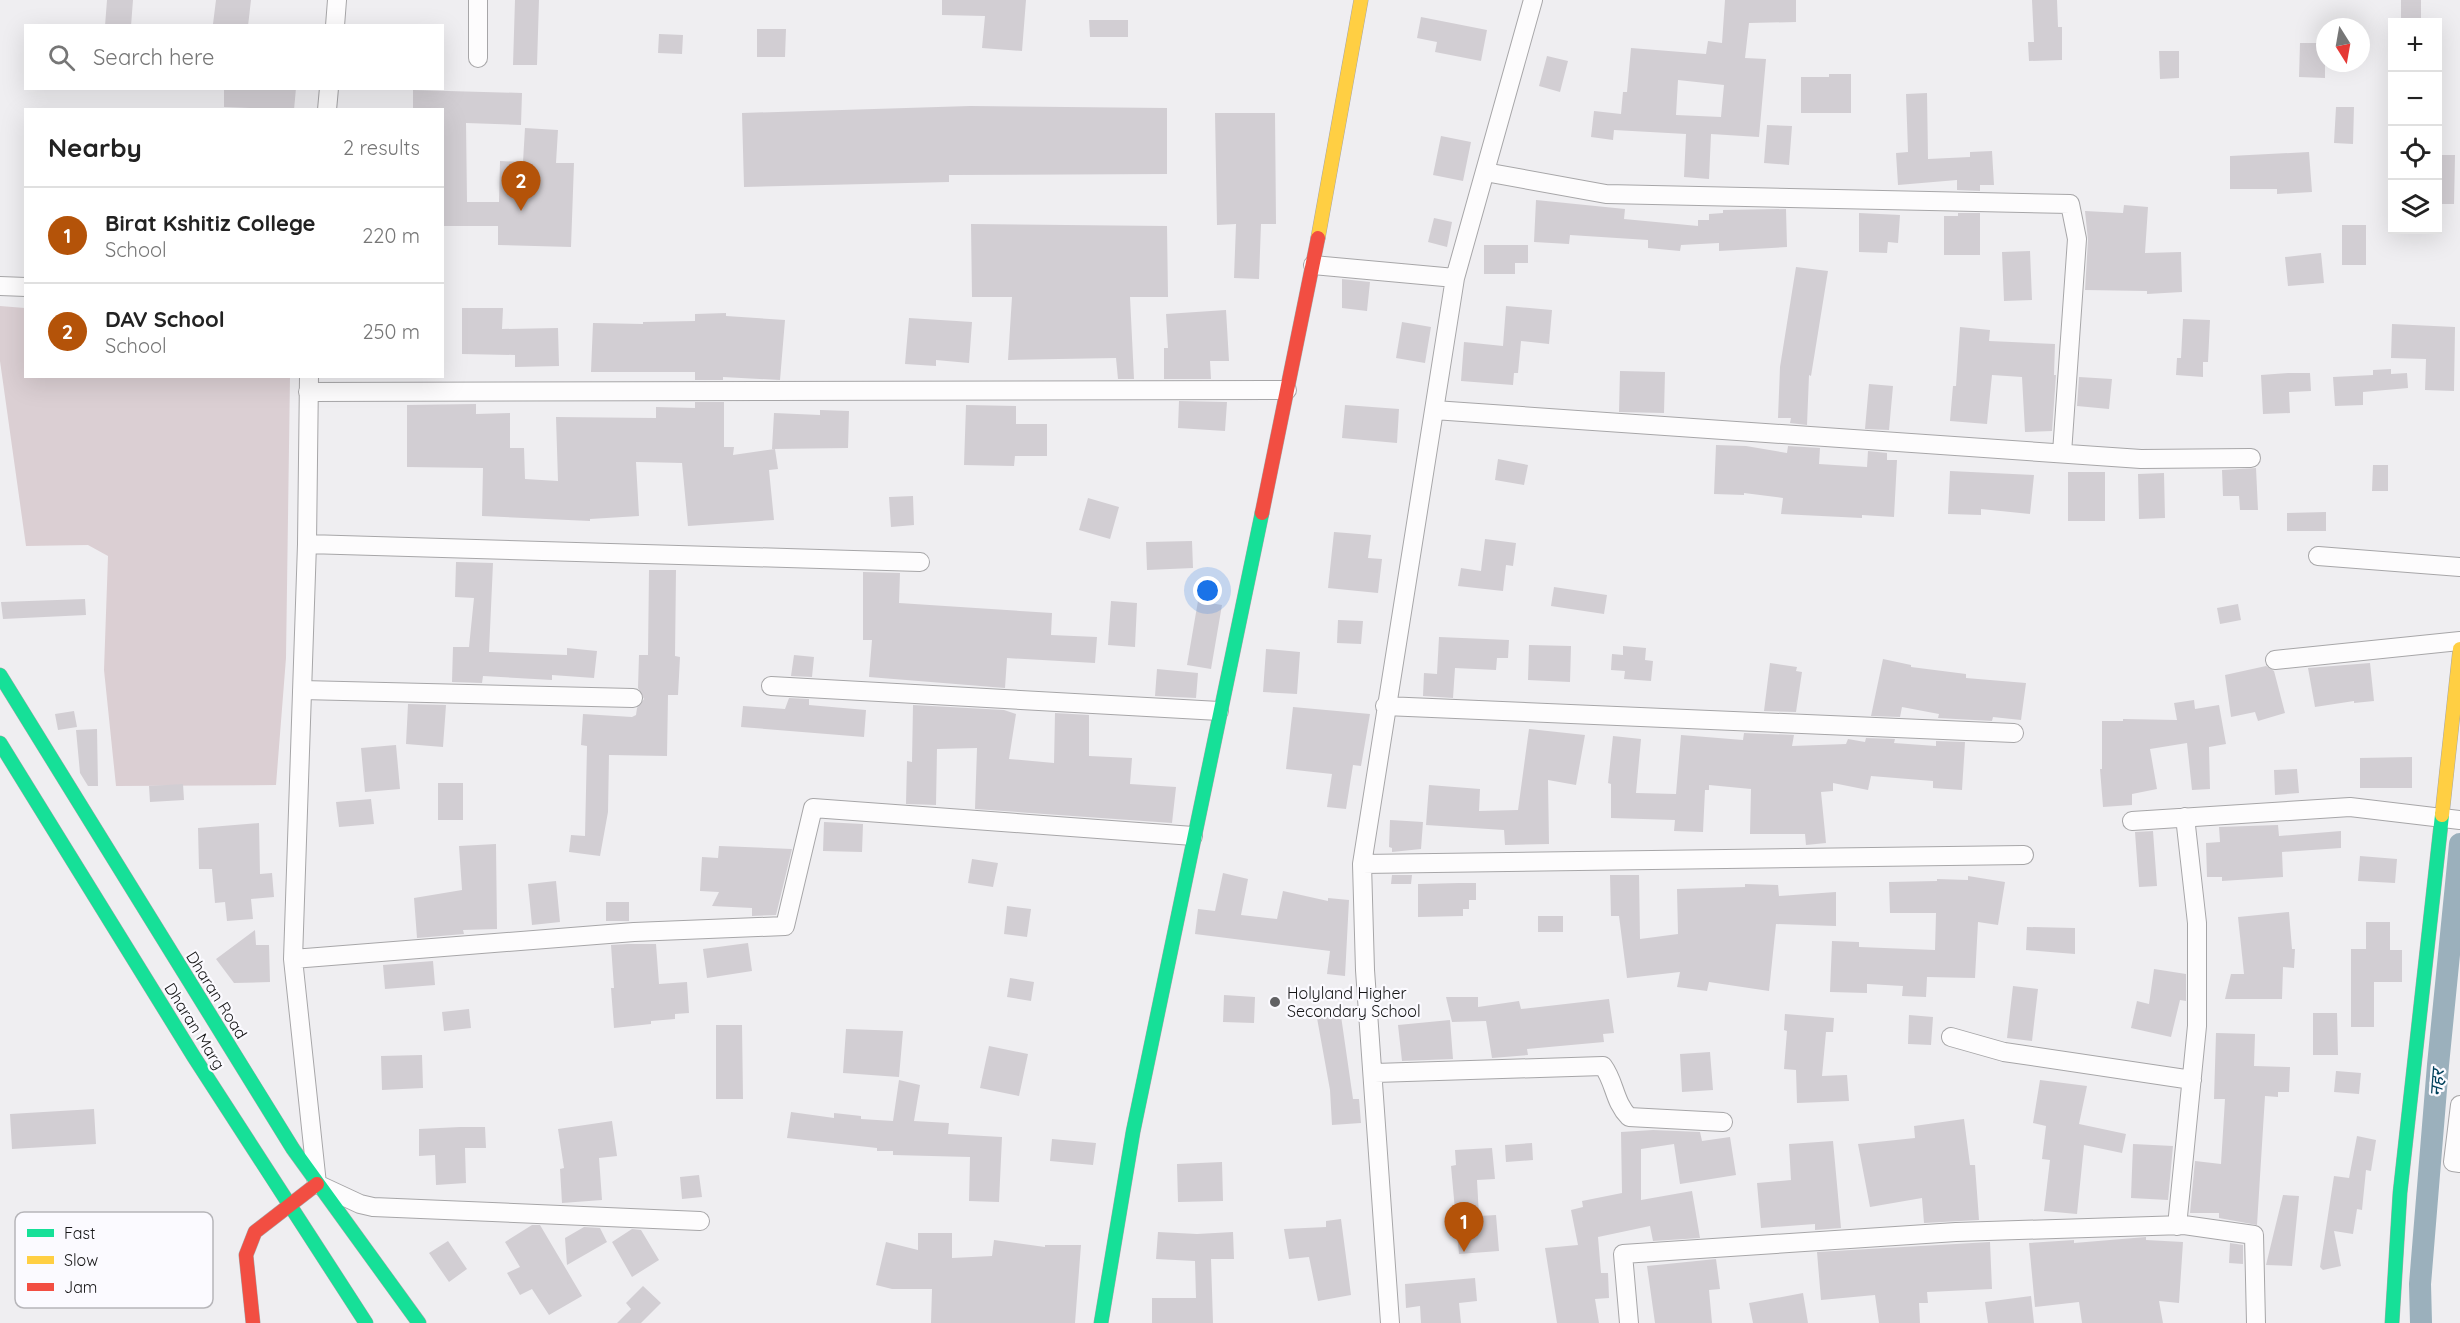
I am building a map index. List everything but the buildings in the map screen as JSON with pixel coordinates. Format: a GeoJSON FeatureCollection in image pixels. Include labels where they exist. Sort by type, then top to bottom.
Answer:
{"type":"FeatureCollection","features":[{"type":"Feature","properties":{"kind":"main road"},"geometry":{"type":"LineString","coordinates":[[1101,1323],[1133,1132],[1313,265],[1361,0]]}},
{"type":"Feature","properties":{"kind":"main road"},"geometry":{"type":"LineString","coordinates":[[2392,1323],[2400,1193],[2451,818],[2460,649]]}},
{"type":"Feature","properties":{"kind":"main road","name":"Dharan Road"},"geometry":{"type":"LineString","coordinates":[[0,675],[287,1140],[419,1323]]}},
{"type":"Feature","properties":{"kind":"main road","name":"Dharan Marg"},"geometry":{"type":"LineString","coordinates":[[0,743],[194,1057],[366,1323]]}},
{"type":"Feature","properties":{"kind":"main road"},"geometry":{"type":"LineString","coordinates":[[253,1323],[246,1255],[255,1232],[317,1184]]}},
{"type":"Feature","properties":{"kind":"street"},"geometry":{"type":"LineString","coordinates":[[335,24],[337,0]]}},
{"type":"Feature","properties":{"kind":"street"},"geometry":{"type":"LineString","coordinates":[[477,0],[478,58]]}},
{"type":"Feature","properties":{"kind":"street"},"geometry":{"type":"LineString","coordinates":[[1390,1323],[1365,970],[1362,864],[1385,706],[1455,278],[1533,0]]}},
{"type":"Feature","properties":{"kind":"street"},"geometry":{"type":"LineString","coordinates":[[327,108],[329,90]]}},
{"type":"Feature","properties":{"kind":"street"},"geometry":{"type":"LineString","coordinates":[[1485,172],[1606,194],[2070,204],[2077,239],[2062,453]]}},
{"type":"Feature","properties":{"kind":"street"},"geometry":{"type":"LineString","coordinates":[[1313,265],[1455,278]]}},
{"type":"Feature","properties":{"kind":"street"},"geometry":{"type":"LineString","coordinates":[[0,286],[24,288]]}},
{"type":"Feature","properties":{"kind":"street"},"geometry":{"type":"LineString","coordinates":[[700,1221],[373,1207],[360,1204],[317,1184],[293,959],[307,544],[308,384],[1287,390]]}},
{"type":"Feature","properties":{"kind":"street"},"geometry":{"type":"LineString","coordinates":[[1434,410],[2141,459],[2251,458]]}},
{"type":"Feature","properties":{"kind":"street"},"geometry":{"type":"LineString","coordinates":[[307,544],[920,562]]}},
{"type":"Feature","properties":{"kind":"street"},"geometry":{"type":"LineString","coordinates":[[2318,556],[2460,567]]}},
{"type":"Feature","properties":{"kind":"street"},"geometry":{"type":"LineString","coordinates":[[2275,660],[2460,641]]}},
{"type":"Feature","properties":{"kind":"street"},"geometry":{"type":"LineString","coordinates":[[771,686],[1219,711]]}},
{"type":"Feature","properties":{"kind":"street"},"geometry":{"type":"LineString","coordinates":[[302,690],[633,698]]}},
{"type":"Feature","properties":{"kind":"street"},"geometry":{"type":"LineString","coordinates":[[1385,706],[2014,733]]}},
{"type":"Feature","properties":{"kind":"street"},"geometry":{"type":"LineString","coordinates":[[2132,820],[2350,807],[2451,818]]}},
{"type":"Feature","properties":{"kind":"street"},"geometry":{"type":"LineString","coordinates":[[293,959],[634,932],[785,926],[813,808],[1194,836]]}},
{"type":"Feature","properties":{"kind":"street"},"geometry":{"type":"LineString","coordinates":[[2177,1226],[2198,1026],[2197,923],[2185,817]]}},
{"type":"Feature","properties":{"kind":"street"},"geometry":{"type":"LineString","coordinates":[[1362,864],[2024,855]]}},
{"type":"Feature","properties":{"kind":"street"},"geometry":{"type":"LineString","coordinates":[[1952,1037],[2004,1052],[2192,1080]]}},
{"type":"Feature","properties":{"kind":"street"},"geometry":{"type":"LineString","coordinates":[[1374,1073],[1604,1066],[1609,1074],[1619,1106],[1629,1117],[1723,1122]]}},
{"type":"Feature","properties":{"kind":"street"},"geometry":{"type":"LineString","coordinates":[[2460,1105],[2453,1162],[2460,1163]]}},
{"type":"Feature","properties":{"kind":"street"},"geometry":{"type":"LineString","coordinates":[[1629,1323],[1623,1254],[1956,1232],[2177,1226],[2254,1235],[2256,1323]]}},
{"type":"Feature","properties":{"kind":"shaded area"},"geometry":{"type":"Polygon","coordinates":[[[0,306],[24,308],[24,378],[290,378],[286,658],[276,785],[116,786],[104,670],[108,556],[88,545],[26,546],[0,361],[0,306]]]}},
{"type":"Feature","properties":{"kind":"waterway","name":"नहर"},"geometry":{"type":"LineString","coordinates":[[2421,1323],[2420,1284],[2438,1065],[2460,844]]}},
{"type":"Feature","properties":{"kind":"traffic: fast"},"geometry":{"type":"LineString","coordinates":[[1101,1323],[1133,1132],[1262,513]]}},
{"type":"Feature","properties":{"kind":"traffic: fast"},"geometry":{"type":"LineString","coordinates":[[0,675],[293,1149],[419,1323]]}},
{"type":"Feature","properties":{"kind":"traffic: fast"},"geometry":{"type":"LineString","coordinates":[[0,743],[194,1057],[366,1323]]}},
{"type":"Feature","properties":{"kind":"traffic: fast"},"geometry":{"type":"LineString","coordinates":[[2392,1323],[2400,1193],[2442,815]]}},
{"type":"Feature","properties":{"kind":"traffic: slow"},"geometry":{"type":"LineString","coordinates":[[1318,238],[1361,0]]}},
{"type":"Feature","properties":{"kind":"traffic: slow"},"geometry":{"type":"LineString","coordinates":[[2442,815],[2460,649]]}},
{"type":"Feature","properties":{"kind":"traffic: jam"},"geometry":{"type":"LineString","coordinates":[[1262,513],[1318,238]]}},
{"type":"Feature","properties":{"kind":"traffic: jam"},"geometry":{"type":"LineString","coordinates":[[253,1323],[246,1255],[255,1232],[317,1184]]}},
{"type":"Feature","properties":{"kind":"place","name":"DAV School"},"geometry":{"type":"Point","coordinates":[521,211]}},
{"type":"Feature","properties":{"kind":"place","name":"Holyland Higher Secondary School"},"geometry":{"type":"Point","coordinates":[1275,1002]}},
{"type":"Feature","properties":{"kind":"place","name":"Birat Kshitiz College"},"geometry":{"type":"Point","coordinates":[1464,1252]}}]}
